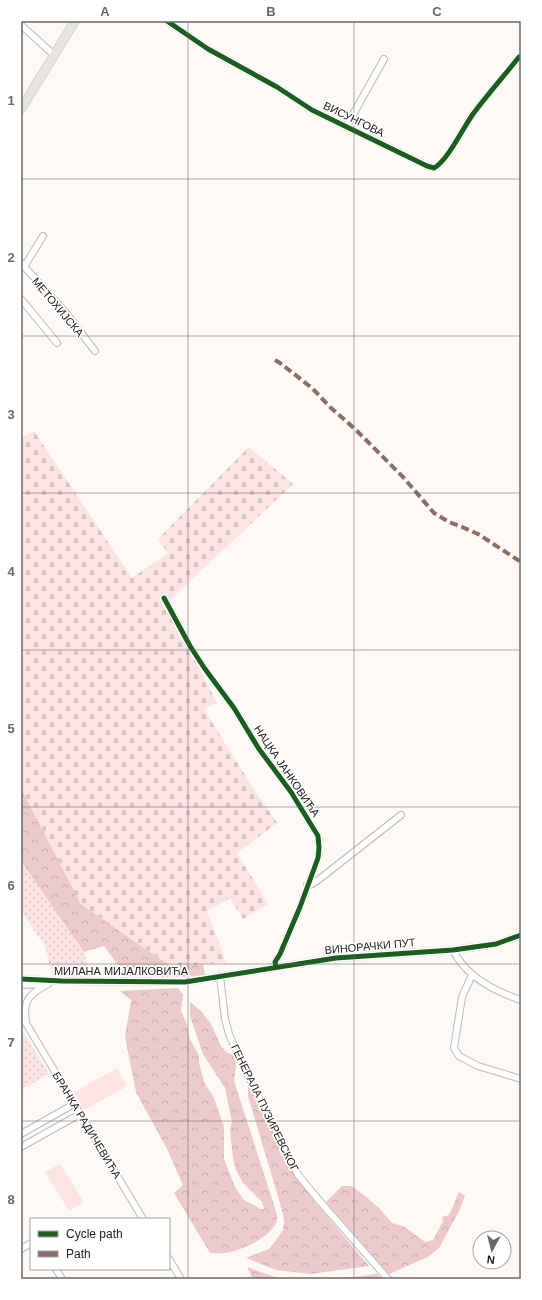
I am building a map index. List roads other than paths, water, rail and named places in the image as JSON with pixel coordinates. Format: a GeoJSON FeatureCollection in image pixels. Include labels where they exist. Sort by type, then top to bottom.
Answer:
{"type":"FeatureCollection","features":[{"type":"Feature","properties":{"kind":"main road"},"geometry":{"type":"LineString","coordinates":[[21,109],[75,21]]}},
{"type":"Feature","properties":{"kind":"street","name":"ВИСУНГОВА"},"geometry":{"type":"LineString","coordinates":[[167,21],[208,49],[277,87],[312,110],[434,168],[445,157],[473,114],[519,57],[521,57]]}},
{"type":"Feature","properties":{"kind":"street"},"geometry":{"type":"LineString","coordinates":[[21,25],[54,55]]}},
{"type":"Feature","properties":{"kind":"street"},"geometry":{"type":"LineString","coordinates":[[346,127],[384,59]]}},
{"type":"Feature","properties":{"kind":"street"},"geometry":{"type":"LineString","coordinates":[[23,265],[43,236]]}},
{"type":"Feature","properties":{"kind":"street","name":"МЕТОХИЈСКА"},"geometry":{"type":"LineString","coordinates":[[23,265],[66,314],[95,351]]}},
{"type":"Feature","properties":{"kind":"street"},"geometry":{"type":"LineString","coordinates":[[21,299],[58,343]]}},
{"type":"Feature","properties":{"kind":"street","name":"НАЦКА ЈАНКОВИЋА"},"geometry":{"type":"LineString","coordinates":[[164,598],[190,646],[234,708],[259,749],[291,792],[318,836],[318,858],[306,885],[300,907],[280,954],[275,962],[276,968]]}},
{"type":"Feature","properties":{"kind":"street"},"geometry":{"type":"LineString","coordinates":[[306,885],[310,885],[317,881],[401,815]]}},
{"type":"Feature","properties":{"kind":"street","name":"ВИНОРАЧКИ ПУТ"},"geometry":{"type":"LineString","coordinates":[[220,976],[336,958],[453,950],[496,944],[521,935]]}},
{"type":"Feature","properties":{"kind":"street"},"geometry":{"type":"LineString","coordinates":[[453,950],[458,959],[472,975],[494,990],[521,1000]]}},
{"type":"Feature","properties":{"kind":"street"},"geometry":{"type":"LineString","coordinates":[[472,975],[462,997],[454,1048],[459,1056],[478,1066],[521,1079]]}},
{"type":"Feature","properties":{"kind":"street","name":"МИЛАНА МИЈАЛКОВИЋА"},"geometry":{"type":"LineString","coordinates":[[21,979],[62,981],[185,982],[220,976]]}},
{"type":"Feature","properties":{"kind":"street","name":"ГЕНЕРАЛА ПУЗИРЕВСКОГ"},"geometry":{"type":"LineString","coordinates":[[220,976],[225,1019],[229,1034],[242,1064],[298,1175],[388,1279]]}},
{"type":"Feature","properties":{"kind":"street","name":"МИЛАНА МИЈАЛКОВИЋА"},"geometry":{"type":"LineString","coordinates":[[21,985],[48,984],[62,981]]}},
{"type":"Feature","properties":{"kind":"street"},"geometry":{"type":"LineString","coordinates":[[21,1000],[48,984]]}},
{"type":"Feature","properties":{"kind":"street"},"geometry":{"type":"LineString","coordinates":[[26,1026],[26,1008],[32,994]]}},
{"type":"Feature","properties":{"kind":"street","name":"БРАНКА РАДИЧЕВИЋА"},"geometry":{"type":"LineString","coordinates":[[21,1015],[26,1026],[142,1218]]}},
{"type":"Feature","properties":{"kind":"street"},"geometry":{"type":"LineString","coordinates":[[21,1134],[74,1104]]}},
{"type":"Feature","properties":{"kind":"street"},"geometry":{"type":"LineString","coordinates":[[21,1147],[80,1114]]}},
{"type":"Feature","properties":{"kind":"street"},"geometry":{"type":"LineString","coordinates":[[21,1249],[30,1244]]}},
{"type":"Feature","properties":{"kind":"street"},"geometry":{"type":"LineString","coordinates":[[170,1261],[181,1279]]}},
{"type":"Feature","properties":{"kind":"street"},"geometry":{"type":"LineString","coordinates":[[57,1270],[62,1279]]}}]}
